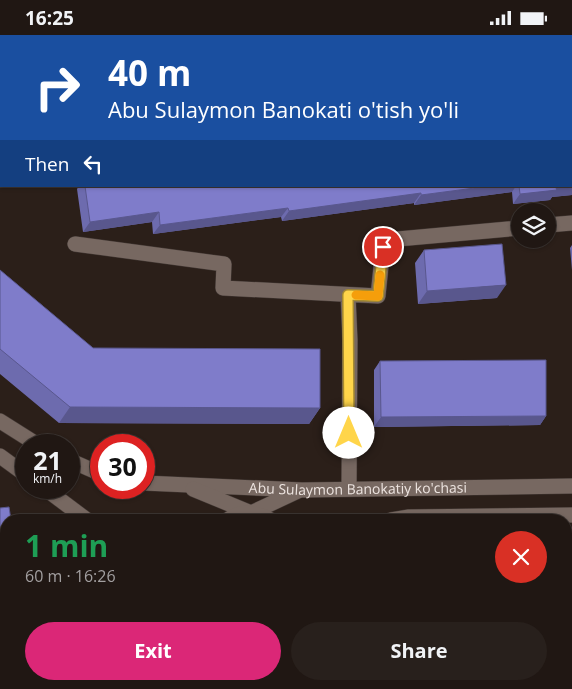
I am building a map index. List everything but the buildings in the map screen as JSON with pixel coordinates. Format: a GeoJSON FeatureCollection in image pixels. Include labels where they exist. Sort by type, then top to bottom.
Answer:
{"type":"FeatureCollection","features":[{"type":"Feature","properties":{"kind":"main road"},"geometry":{"type":"LineString","coordinates":[[556,224],[572,223]]}},
{"type":"Feature","properties":{"kind":"main road"},"geometry":{"type":"LineString","coordinates":[[75,244],[224,264],[223,288],[378,296],[383,247],[389,242],[398,239],[511,229]]}},
{"type":"Feature","properties":{"kind":"main road"},"geometry":{"type":"LineString","coordinates":[[348,295],[350,340],[349,489]]}},
{"type":"Feature","properties":{"kind":"main road"},"geometry":{"type":"LineString","coordinates":[[0,421],[21,434]]}},
{"type":"Feature","properties":{"kind":"main road"},"geometry":{"type":"LineString","coordinates":[[0,455],[15,467]]}},
{"type":"Feature","properties":{"kind":"main road","name":"Abu Sulaymon Banokatiy ko'chasi"},"geometry":{"type":"LineString","coordinates":[[155,484],[302,490],[572,485]]}},
{"type":"Feature","properties":{"kind":"main road"},"geometry":{"type":"LineString","coordinates":[[182,485],[256,514]]}},
{"type":"Feature","properties":{"kind":"main road"},"geometry":{"type":"LineString","coordinates":[[240,514],[251,513],[302,490]]}},
{"type":"Feature","properties":{"kind":"main road"},"geometry":{"type":"LineString","coordinates":[[59,499],[79,514]]}},
{"type":"Feature","properties":{"kind":"slow traffic"},"geometry":{"type":"LineString","coordinates":[[356,295],[378,296],[380,275]]}},
{"type":"Feature","properties":{"kind":"route"},"geometry":{"type":"LineString","coordinates":[[349,433],[350,340],[348,295],[378,296],[383,247]]}}]}
